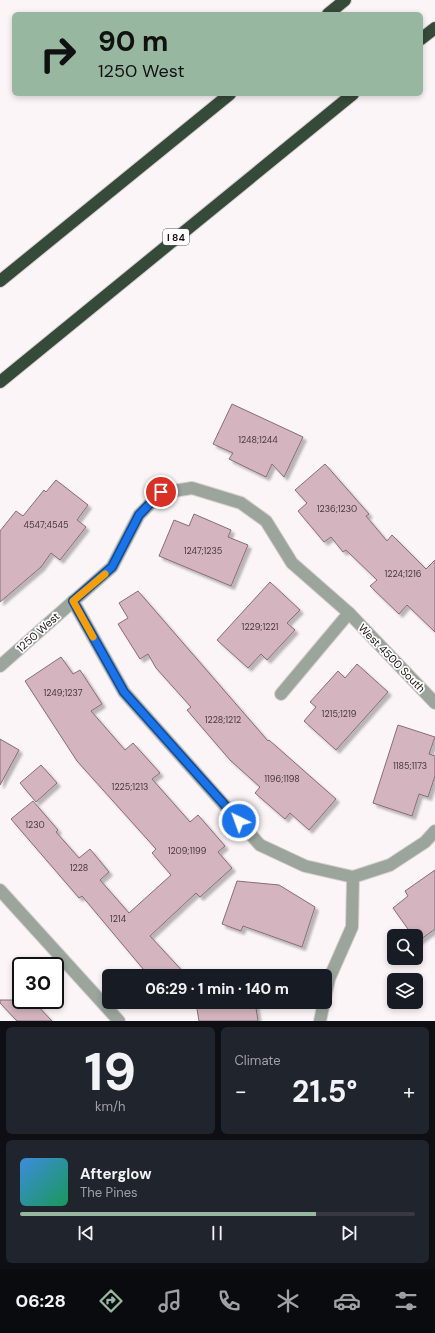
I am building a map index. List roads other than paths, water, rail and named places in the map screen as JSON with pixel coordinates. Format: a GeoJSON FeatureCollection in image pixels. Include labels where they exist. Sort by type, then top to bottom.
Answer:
{"type":"FeatureCollection","features":[{"type":"Feature","properties":{"kind":"highway"},"geometry":{"type":"LineString","coordinates":[[330,12],[345,0]]}},
{"type":"Feature","properties":{"kind":"highway"},"geometry":{"type":"LineString","coordinates":[[423,37],[435,28]]}},
{"type":"Feature","properties":{"kind":"highway"},"geometry":{"type":"LineString","coordinates":[[0,281],[228,96]]}},
{"type":"Feature","properties":{"kind":"highway","name":"I 84"},"geometry":{"type":"LineString","coordinates":[[0,382],[351,96]]}},
{"type":"Feature","properties":{"kind":"street","name":"1250 West"},"geometry":{"type":"LineString","coordinates":[[0,666],[112,567],[139,515],[161,492],[192,488]]}},
{"type":"Feature","properties":{"kind":"street","name":"West 4500 South"},"geometry":{"type":"LineString","coordinates":[[192,488],[241,503],[266,521],[292,563],[349,613],[435,703]]}},
{"type":"Feature","properties":{"kind":"street"},"geometry":{"type":"LineString","coordinates":[[73,601],[124,692],[260,845],[305,866],[353,878],[390,866],[425,842],[435,831]]}},
{"type":"Feature","properties":{"kind":"street","name":"West 4500 South"},"geometry":{"type":"LineString","coordinates":[[281,694],[349,613]]}},
{"type":"Feature","properties":{"kind":"street"},"geometry":{"type":"LineString","coordinates":[[332,972],[352,927],[353,878]]}},
{"type":"Feature","properties":{"kind":"street"},"geometry":{"type":"LineString","coordinates":[[0,890],[119,1021]]}},
{"type":"Feature","properties":{"kind":"street"},"geometry":{"type":"LineString","coordinates":[[320,1021],[323,1009]]}}]}
